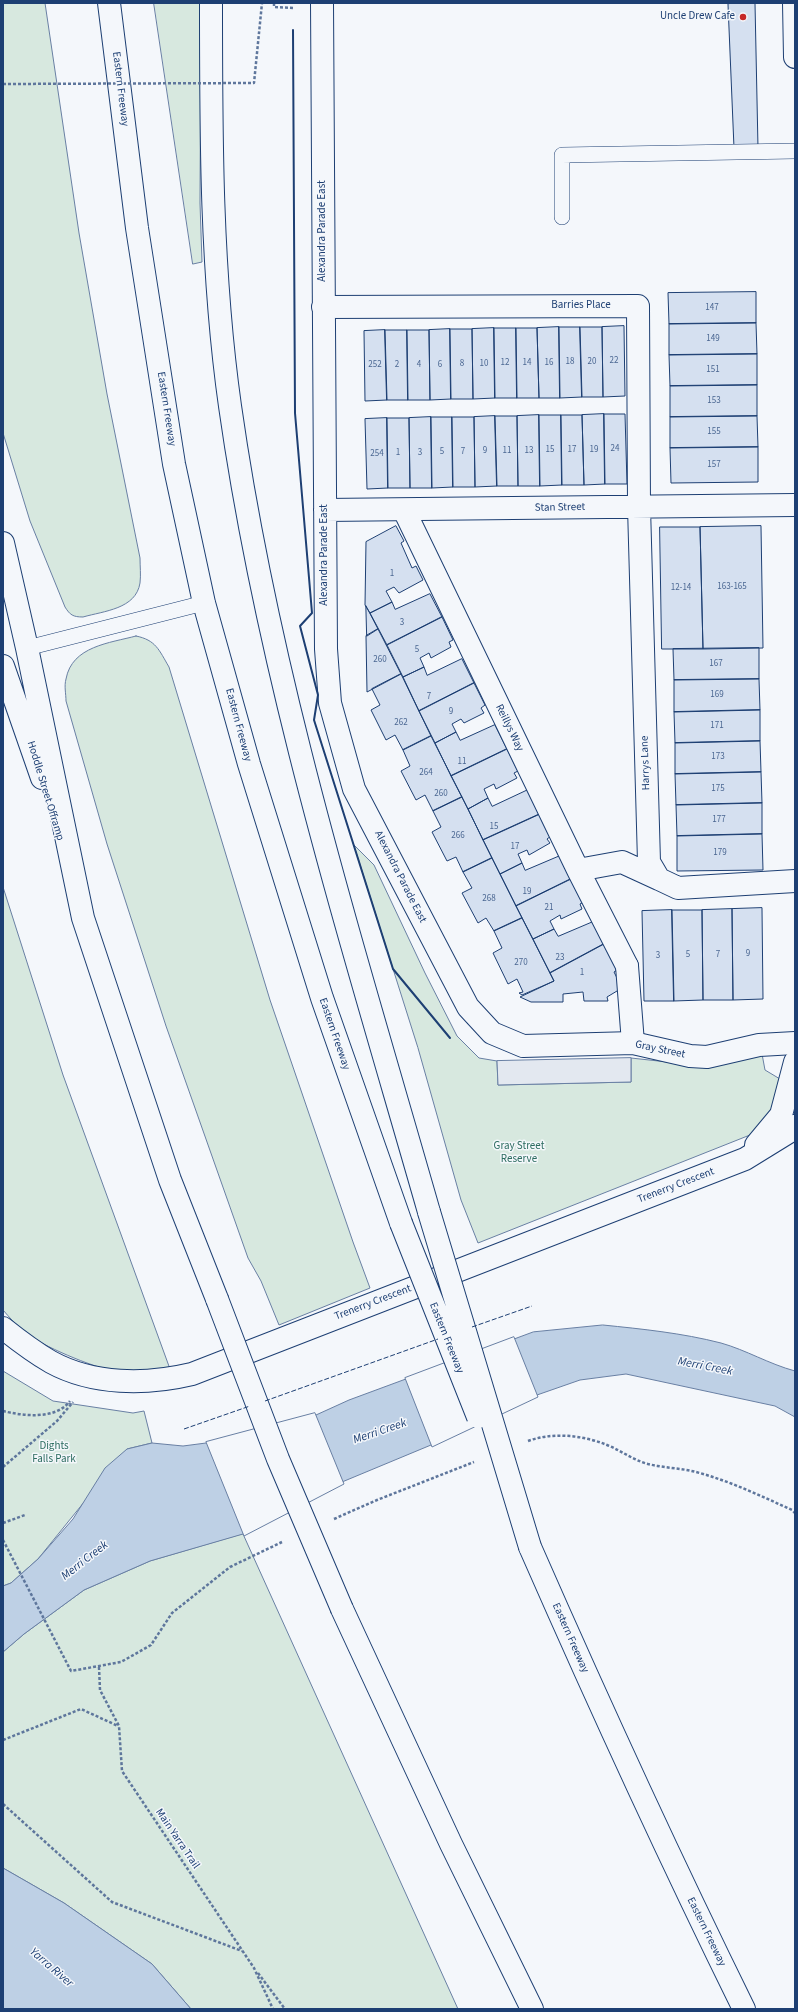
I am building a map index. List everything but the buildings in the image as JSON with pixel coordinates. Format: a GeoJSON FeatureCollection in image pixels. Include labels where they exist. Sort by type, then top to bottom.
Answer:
{"type":"FeatureCollection","features":[{"type":"Feature","properties":{"kind":"main road","name":"Eastern Freeway"},"geometry":{"type":"LineString","coordinates":[[109,3],[137,228],[174,464],[204,603],[249,764],[322,998],[401,1223],[530,1546],[608,1726],[684,1888],[744,2009]]}},
{"type":"Feature","properties":{"kind":"main road"},"geometry":{"type":"LineString","coordinates":[[212,3],[211,109],[213,211],[220,312],[230,404],[260,579],[299,749],[429,1212],[530,1546]]}},
{"type":"Feature","properties":{"kind":"main road","name":"Alexandra Parade East"},"geometry":{"type":"LineString","coordinates":[[322,3],[326,649],[330,703],[354,789],[468,1007],[492,1033],[523,1046]]}},
{"type":"Feature","properties":{"kind":"main road"},"geometry":{"type":"LineString","coordinates":[[794,3],[795,57]]}},
{"type":"Feature","properties":{"kind":"main road","name":"Barries Place"},"geometry":{"type":"LineString","coordinates":[[323,307],[638,306],[639,507]]}},
{"type":"Feature","properties":{"kind":"main road","name":"Stan Street"},"geometry":{"type":"LineString","coordinates":[[325,510],[795,505]]}},
{"type":"Feature","properties":{"kind":"main road","name":"Harrys Lane"},"geometry":{"type":"LineString","coordinates":[[639,507],[649,862],[659,879]]}},
{"type":"Feature","properties":{"kind":"main road","name":"Reillys Way"},"geometry":{"type":"LineString","coordinates":[[404,510],[578,870],[627,966],[633,1044]]}},
{"type":"Feature","properties":{"kind":"main road"},"geometry":{"type":"LineString","coordinates":[[3,543],[27,648],[83,918],[170,1180],[278,1458],[342,1609],[451,1844],[532,2009]]}},
{"type":"Feature","properties":{"kind":"main road","name":"Hoddle Street Offramp"},"geometry":{"type":"LineString","coordinates":[[3,666],[44,784],[83,918]]}},
{"type":"Feature","properties":{"kind":"main road"},"geometry":{"type":"LineString","coordinates":[[578,870],[622,862],[678,888],[795,881]]}},
{"type":"Feature","properties":{"kind":"main road","name":"Gray Street"},"geometry":{"type":"LineString","coordinates":[[523,1046],[633,1044],[690,1056],[707,1057],[759,1045],[795,1042]]}},
{"type":"Feature","properties":{"kind":"main road","name":"Trenerry Crescent"},"geometry":{"type":"LineString","coordinates":[[745,1159],[781,1115],[795,1062]]}},
{"type":"Feature","properties":{"kind":"main road","name":"Trenerry Crescent"},"geometry":{"type":"LineString","coordinates":[[3,1328],[51,1362],[74,1372],[127,1381],[151,1382],[192,1374],[745,1159],[792,1130],[795,1126]]}},
{"type":"Feature","properties":{"kind":"lane"},"geometry":{"type":"LineString","coordinates":[[562,218],[562,155],[795,151]]}},
{"type":"Feature","properties":{"kind":"lane"},"geometry":{"type":"LineString","coordinates":[[27,648],[204,603]]}},
{"type":"Feature","properties":{"kind":"path"},"geometry":{"type":"LineString","coordinates":[[3,84],[254,83],[262,3]]}},
{"type":"Feature","properties":{"kind":"path"},"geometry":{"type":"LineString","coordinates":[[3,1410],[34,1415],[53,1412],[66,1406],[70,1400]]}},
{"type":"Feature","properties":{"kind":"path"},"geometry":{"type":"LineString","coordinates":[[3,1467],[57,1421],[71,1404]]}},
{"type":"Feature","properties":{"kind":"path"},"geometry":{"type":"LineString","coordinates":[[522,1443],[537,1438],[558,1435],[585,1439],[608,1445],[627,1457],[649,1464],[696,1472],[743,1488],[795,1513]]}},
{"type":"Feature","properties":{"kind":"path"},"geometry":{"type":"LineString","coordinates":[[328,1522],[377,1500],[479,1460]]}},
{"type":"Feature","properties":{"kind":"path"},"geometry":{"type":"LineString","coordinates":[[3,1523],[25,1515]]}},
{"type":"Feature","properties":{"kind":"path"},"geometry":{"type":"LineString","coordinates":[[3,1540],[71,1671],[121,1662],[150,1644],[172,1613],[230,1567],[285,1541]]}},
{"type":"Feature","properties":{"kind":"path","name":"Main Yarra Trail"},"geometry":{"type":"LineString","coordinates":[[98,1667],[100,1690],[119,1726],[122,1771],[254,1968],[273,2009]]}},
{"type":"Feature","properties":{"kind":"path"},"geometry":{"type":"LineString","coordinates":[[3,1740],[81,1709],[119,1726]]}},
{"type":"Feature","properties":{"kind":"path"},"geometry":{"type":"LineString","coordinates":[[3,1804],[112,1902],[242,1950]]}},
{"type":"Feature","properties":{"kind":"path"},"geometry":{"type":"LineString","coordinates":[[254,1968],[285,2009]]}},
{"type":"Feature","properties":{"kind":"green space"},"geometry":{"type":"Polygon","coordinates":[[[3,3],[45,3],[79,233],[107,394],[140,558],[140,583],[137,592],[132,598],[126,604],[118,608],[83,617],[72,615],[65,607],[30,521],[3,433],[3,3]]]}},
{"type":"Feature","properties":{"kind":"green space"},"geometry":{"type":"Polygon","coordinates":[[[154,3],[201,3],[200,203],[202,262],[193,264],[154,3]]]}},
{"type":"Feature","properties":{"kind":"green space"},"geometry":{"type":"Polygon","coordinates":[[[136,636],[153,643],[169,667],[270,1000],[370,1288],[279,1325],[261,1281],[248,1258],[166,1026],[107,844],[66,701],[66,679],[70,668],[76,659],[84,653],[104,644],[136,636]]]}},
{"type":"Feature","properties":{"kind":"green space","name":"Gray Street Reserve"},"geometry":{"type":"Polygon","coordinates":[[[354,845],[374,865],[425,973],[457,1036],[479,1058],[497,1061],[498,1085],[631,1082],[631,1058],[704,1066],[762,1054],[765,1070],[785,1082],[770,1115],[755,1133],[478,1243],[461,1200],[418,1048],[354,845]]]}},
{"type":"Feature","properties":{"kind":"green space"},"geometry":{"type":"Polygon","coordinates":[[[3,887],[63,1075],[170,1369],[121,1372],[93,1365],[32,1338],[21,1330],[3,1310],[3,887]]]}},
{"type":"Feature","properties":{"kind":"green space","name":"Dights Falls Park"},"geometry":{"type":"Polygon","coordinates":[[[3,1371],[53,1401],[133,1413],[144,1411],[152,1443],[127,1449],[38,1559],[11,1583],[3,1586],[3,1371]]]}},
{"type":"Feature","properties":{"kind":"green space"},"geometry":{"type":"Polygon","coordinates":[[[243,1534],[458,2009],[191,2009],[152,1964],[64,1903],[3,1868],[3,1652],[24,1634],[84,1590],[150,1561],[243,1534]]]}},
{"type":"Feature","properties":{"kind":"shaded area"},"geometry":{"type":"Polygon","coordinates":[[[631,1058],[631,1082],[498,1085],[497,1061],[631,1058]]]}},
{"type":"Feature","properties":{"kind":"water","name":"Merri Creek"},"geometry":{"type":"Polygon","coordinates":[[[603,1325],[677,1334],[721,1343],[795,1371],[795,1417],[775,1406],[626,1374],[580,1380],[537,1395],[431,1445],[342,1482],[243,1534],[150,1561],[84,1590],[24,1634],[3,1652],[3,1586],[11,1583],[38,1559],[73,1519],[105,1468],[127,1449],[152,1443],[183,1446],[206,1443],[316,1415],[349,1400],[533,1332],[603,1325]]]}},
{"type":"Feature","properties":{"kind":"water","name":"Yarra River"},"geometry":{"type":"Polygon","coordinates":[[[3,1868],[64,1903],[152,1964],[191,2009],[3,2009],[3,1868]]]}},
{"type":"Feature","properties":{"kind":"pier"},"geometry":{"type":"Polygon","coordinates":[[[514,1337],[538,1397],[432,1447],[405,1378],[514,1337]]]}},
{"type":"Feature","properties":{"kind":"pier"},"geometry":{"type":"Polygon","coordinates":[[[315,1413],[344,1484],[244,1536],[206,1442],[315,1413]]]}},
{"type":"Feature","properties":{"kind":"fence"},"geometry":{"type":"LineString","coordinates":[[472,1327],[532,1306]]}},
{"type":"Feature","properties":{"kind":"fence"},"geometry":{"type":"LineString","coordinates":[[265,1401],[438,1339]]}},
{"type":"Feature","properties":{"kind":"fence"},"geometry":{"type":"LineString","coordinates":[[184,1429],[250,1406]]}},
{"type":"Feature","properties":{"kind":"wall"},"geometry":{"type":"LineString","coordinates":[[293,30],[295,413],[312,613],[300,626],[318,695],[314,720],[393,969],[450,1038]]}},
{"type":"Feature","properties":{"kind":"place","name":"Uncle Drew Cafe"},"geometry":{"type":"Point","coordinates":[743,17]}}]}
